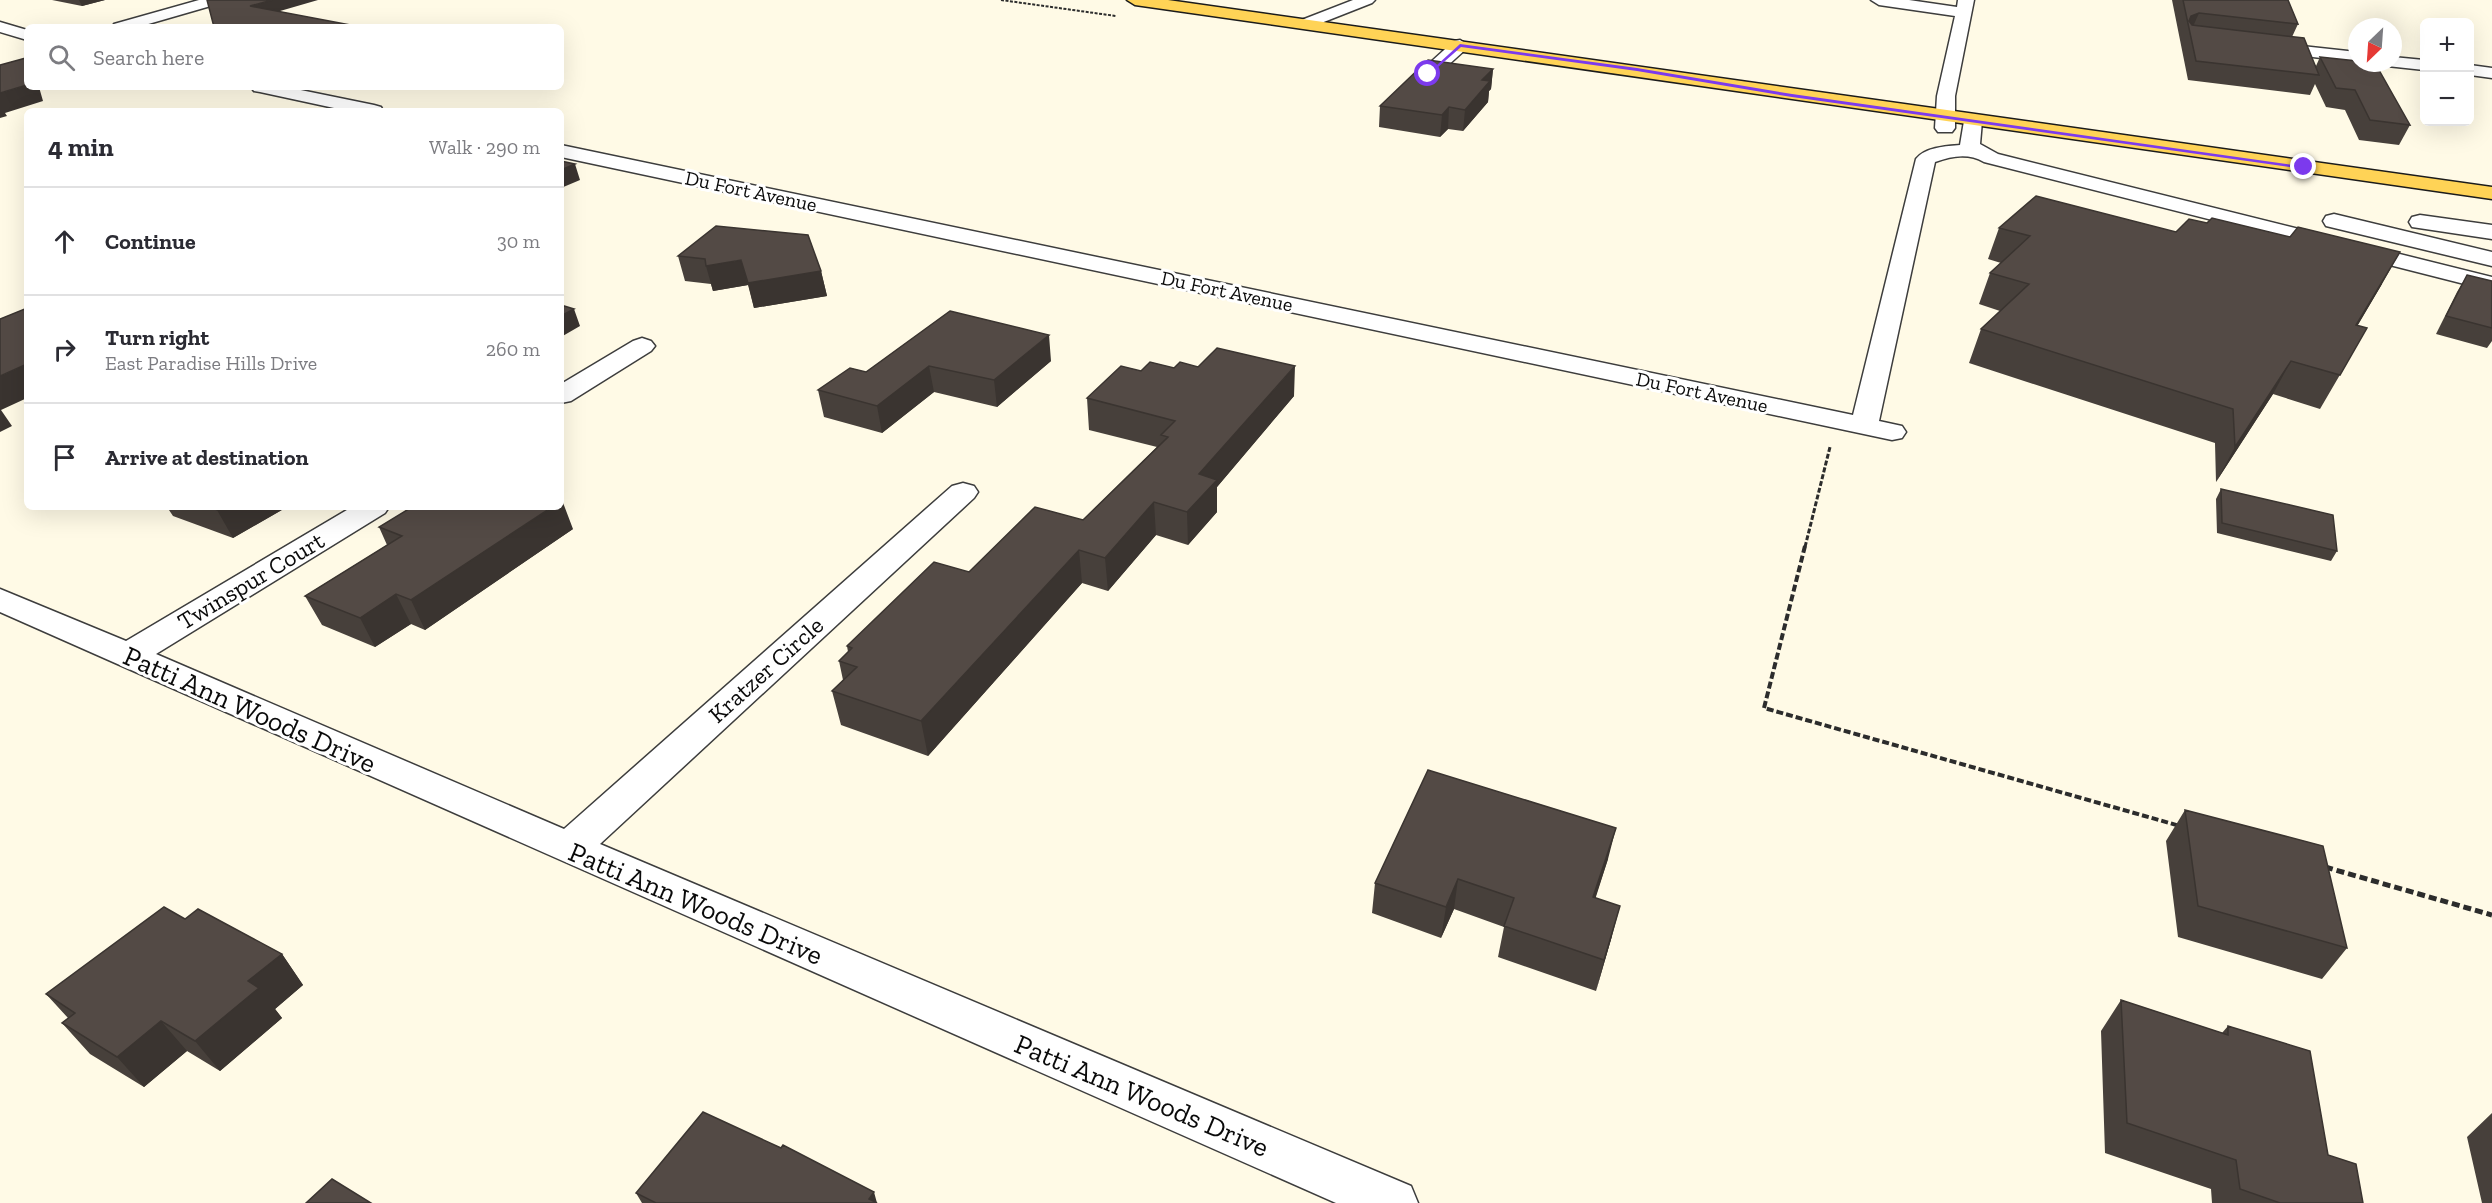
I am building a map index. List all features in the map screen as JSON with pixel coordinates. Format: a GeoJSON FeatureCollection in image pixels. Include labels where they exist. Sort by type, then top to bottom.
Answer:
{"type":"FeatureCollection","features":[{"type":"Feature","properties":{"kind":"main road"},"geometry":{"type":"LineString","coordinates":[[1135,0],[1602,65],[1759,100],[1946,122],[1973,134],[2492,204]]}},
{"type":"Feature","properties":{"kind":"main road"},"geometry":{"type":"LineString","coordinates":[[1973,134],[2492,193]]}},
{"type":"Feature","properties":{"kind":"street"},"geometry":{"type":"LineString","coordinates":[[131,24],[216,0]]}},
{"type":"Feature","properties":{"kind":"street"},"geometry":{"type":"LineString","coordinates":[[1305,24],[1367,0]]}},
{"type":"Feature","properties":{"kind":"street"},"geometry":{"type":"LineString","coordinates":[[1879,0],[1965,6],[1946,96],[1946,122]]}},
{"type":"Feature","properties":{"kind":"street"},"geometry":{"type":"LineString","coordinates":[[0,27],[24,34]]}},
{"type":"Feature","properties":{"kind":"street"},"geometry":{"type":"LineString","coordinates":[[1428,74],[1460,45]]}},
{"type":"Feature","properties":{"kind":"street"},"geometry":{"type":"LineString","coordinates":[[2250,45],[2348,56]]}},
{"type":"Feature","properties":{"kind":"street"},"geometry":{"type":"LineString","coordinates":[[2402,63],[2420,65]]}},
{"type":"Feature","properties":{"kind":"street"},"geometry":{"type":"LineString","coordinates":[[2474,71],[2492,73]]}},
{"type":"Feature","properties":{"kind":"street"},"geometry":{"type":"LineString","coordinates":[[274,90],[360,108]]}},
{"type":"Feature","properties":{"kind":"street"},"geometry":{"type":"LineString","coordinates":[[1864,426],[1926,159],[1945,152],[1973,134],[1991,158],[2492,284]]}},
{"type":"Feature","properties":{"kind":"street","name":"Du Fort Avenue"},"geometry":{"type":"LineString","coordinates":[[564,152],[1892,432]]}},
{"type":"Feature","properties":{"kind":"street"},"geometry":{"type":"LineString","coordinates":[[2057,174],[2094,167],[2116,169]]}},
{"type":"Feature","properties":{"kind":"street"},"geometry":{"type":"LineString","coordinates":[[2492,232],[2340,210],[2316,216],[2492,259]]}},
{"type":"Feature","properties":{"kind":"street"},"geometry":{"type":"LineString","coordinates":[[564,393],[642,346]]}},
{"type":"Feature","properties":{"kind":"street","name":"Kratzer Circle"},"geometry":{"type":"LineString","coordinates":[[569,848],[963,492]]}},
{"type":"Feature","properties":{"kind":"street","name":"Twinspur Court"},"geometry":{"type":"LineString","coordinates":[[128,655],[369,510]]}},
{"type":"Feature","properties":{"kind":"street","name":"Patti Ann Woods Drive"},"geometry":{"type":"LineString","coordinates":[[0,599],[569,848],[1393,1203]]}},
{"type":"Feature","properties":{"kind":"path"},"geometry":{"type":"LineString","coordinates":[[1837,420],[1764,708],[2185,828]]}},
{"type":"Feature","properties":{"kind":"path"},"geometry":{"type":"LineString","coordinates":[[2322,866],[2492,915]]}},
{"type":"Feature","properties":{"kind":"building"},"geometry":{"type":"Polygon","coordinates":[[[207,0],[272,0],[250,6],[345,24],[213,24],[207,0]]]}},
{"type":"Feature","properties":{"kind":"building"},"geometry":{"type":"Polygon","coordinates":[[[2183,0],[2288,0],[2298,24],[2199,13],[2191,16],[2189,21],[2192,25],[2304,38],[2319,75],[2196,61],[2183,0]]]}},
{"type":"Feature","properties":{"kind":"building"},"geometry":{"type":"Polygon","coordinates":[[[2320,57],[2348,60],[2348,72],[2380,72],[2410,125],[2370,120],[2355,90],[2336,88],[2320,57]]]}},
{"type":"Feature","properties":{"kind":"building"},"geometry":{"type":"Polygon","coordinates":[[[24,59],[24,86],[0,93],[0,65],[24,59]]]}},
{"type":"Feature","properties":{"kind":"building"},"geometry":{"type":"Polygon","coordinates":[[[1428,60],[1493,69],[1482,80],[1490,81],[1465,110],[1449,107],[1442,115],[1380,106],[1428,60]]]}},
{"type":"Feature","properties":{"kind":"building"},"geometry":{"type":"Polygon","coordinates":[[[564,162],[575,164],[564,169],[564,162]]]}},
{"type":"Feature","properties":{"kind":"building"},"geometry":{"type":"Polygon","coordinates":[[[2036,196],[2176,232],[2189,219],[2207,223],[2212,218],[2290,237],[2298,227],[2400,252],[2356,325],[2367,328],[2340,375],[2291,361],[2235,447],[2233,409],[1981,329],[2029,284],[1990,273],[2030,236],[1999,228],[2036,196]]]}},
{"type":"Feature","properties":{"kind":"building"},"geometry":{"type":"Polygon","coordinates":[[[716,226],[808,235],[821,271],[748,283],[741,260],[706,266],[705,259],[678,256],[716,226]]]}},
{"type":"Feature","properties":{"kind":"building"},"geometry":{"type":"Polygon","coordinates":[[[2467,275],[2492,281],[2492,328],[2446,316],[2467,275]]]}},
{"type":"Feature","properties":{"kind":"building"},"geometry":{"type":"Polygon","coordinates":[[[564,306],[574,309],[564,314],[564,306]]]}},
{"type":"Feature","properties":{"kind":"building"},"geometry":{"type":"Polygon","coordinates":[[[24,309],[24,365],[0,376],[0,319],[24,309]]]}},
{"type":"Feature","properties":{"kind":"building"},"geometry":{"type":"Polygon","coordinates":[[[950,311],[1049,335],[994,380],[929,366],[877,406],[818,390],[850,368],[866,372],[950,311]]]}},
{"type":"Feature","properties":{"kind":"building"},"geometry":{"type":"Polygon","coordinates":[[[1217,348],[1295,366],[1199,474],[1217,480],[1187,512],[1154,502],[1105,558],[1079,550],[921,721],[832,691],[857,667],[839,661],[852,648],[847,646],[934,562],[969,572],[1035,507],[1083,520],[1168,437],[1161,435],[1175,421],[1087,398],[1121,366],[1141,371],[1150,362],[1174,368],[1180,362],[1198,367],[1217,348]]]}},
{"type":"Feature","properties":{"kind":"building"},"geometry":{"type":"Polygon","coordinates":[[[2221,489],[2333,515],[2337,551],[2222,523],[2221,489]]]}},
{"type":"Feature","properties":{"kind":"building"},"geometry":{"type":"Polygon","coordinates":[[[407,510],[547,510],[411,600],[396,594],[360,618],[305,596],[402,536],[379,527],[407,510]]]}},
{"type":"Feature","properties":{"kind":"building"},"geometry":{"type":"Polygon","coordinates":[[[1428,770],[1616,828],[1593,897],[1620,906],[1604,960],[1504,926],[1514,898],[1458,879],[1446,907],[1375,883],[1428,770]]]}},
{"type":"Feature","properties":{"kind":"building"},"geometry":{"type":"Polygon","coordinates":[[[2185,810],[2323,846],[2347,948],[2198,906],[2185,810]]]}},
{"type":"Feature","properties":{"kind":"building"},"geometry":{"type":"Polygon","coordinates":[[[164,907],[185,919],[198,909],[282,954],[248,981],[259,988],[195,1041],[161,1021],[117,1057],[62,1023],[75,1013],[46,994],[164,907]]]}},
{"type":"Feature","properties":{"kind":"building"},"geometry":{"type":"Polygon","coordinates":[[[2121,1000],[2228,1035],[2228,1026],[2310,1051],[2328,1155],[2356,1164],[2363,1203],[2280,1203],[2240,1189],[2236,1160],[2127,1123],[2121,1000]]]}},
{"type":"Feature","properties":{"kind":"building"},"geometry":{"type":"Polygon","coordinates":[[[703,1112],[781,1148],[783,1145],[874,1192],[869,1199],[877,1203],[656,1203],[636,1193],[703,1112]]]}},
{"type":"Feature","properties":{"kind":"building"},"geometry":{"type":"Polygon","coordinates":[[[332,1179],[371,1203],[306,1203],[332,1179]]]}},
{"type":"Feature","properties":{"kind":"route"},"geometry":{"type":"LineString","coordinates":[[1428,74],[1460,45],[1792,95],[2304,167]]}}]}
